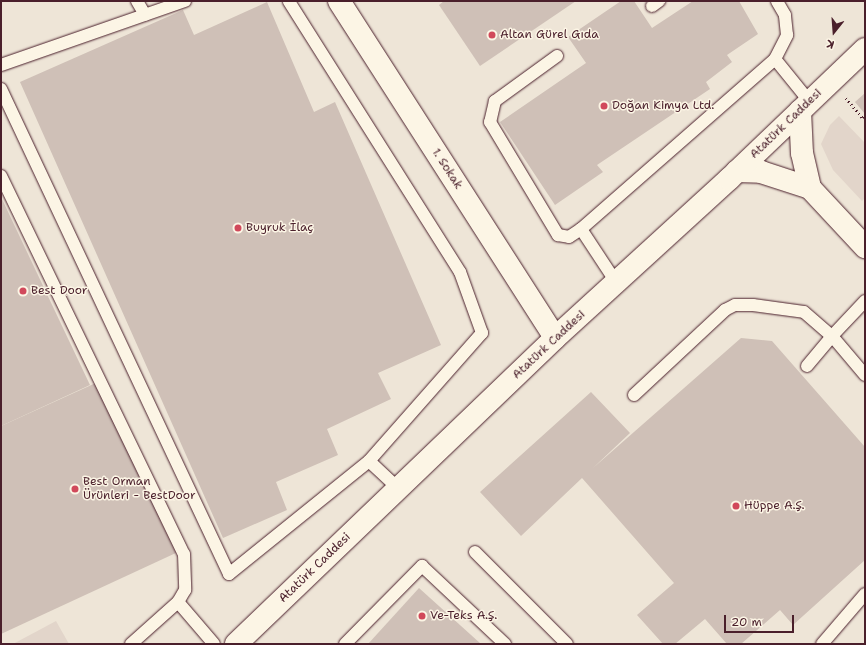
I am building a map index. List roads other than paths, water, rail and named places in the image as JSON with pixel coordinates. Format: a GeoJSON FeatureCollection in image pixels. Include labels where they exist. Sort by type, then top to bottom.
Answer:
{"type":"FeatureCollection","features":[{"type":"Feature","properties":{"kind":"street","name":"1. Sokak"},"geometry":{"type":"LineString","coordinates":[[338,1],[555,338]]}},
{"type":"Feature","properties":{"kind":"street","name":"Atatürk Caddesi"},"geometry":{"type":"LineString","coordinates":[[236,644],[555,338],[737,171],[865,49]]}},
{"type":"Feature","properties":{"kind":"street"},"geometry":{"type":"LineString","coordinates":[[805,106],[802,154],[810,188]]}},
{"type":"Feature","properties":{"kind":"street"},"geometry":{"type":"LineString","coordinates":[[737,171],[767,174],[810,188],[862,236]]}},
{"type":"Feature","properties":{"kind":"lane"},"geometry":{"type":"LineString","coordinates":[[137,1],[145,15]]}},
{"type":"Feature","properties":{"kind":"lane"},"geometry":{"type":"LineString","coordinates":[[1,65],[186,1]]}},
{"type":"Feature","properties":{"kind":"lane"},"geometry":{"type":"LineString","coordinates":[[1,89],[229,574],[369,461],[482,333],[460,272],[288,1]]}},
{"type":"Feature","properties":{"kind":"lane"},"geometry":{"type":"LineString","coordinates":[[557,56],[495,101],[490,122],[558,235],[569,237],[581,229],[775,59],[787,35],[785,15],[777,1]]}},
{"type":"Feature","properties":{"kind":"lane"},"geometry":{"type":"LineString","coordinates":[[775,59],[805,106]]}},
{"type":"Feature","properties":{"kind":"lane"},"geometry":{"type":"LineString","coordinates":[[1,176],[184,554],[185,590],[178,602],[131,644]]}},
{"type":"Feature","properties":{"kind":"lane"},"geometry":{"type":"LineString","coordinates":[[581,229],[616,282]]}},
{"type":"Feature","properties":{"kind":"lane"},"geometry":{"type":"LineString","coordinates":[[807,366],[832,336],[865,301]]}},
{"type":"Feature","properties":{"kind":"lane"},"geometry":{"type":"LineString","coordinates":[[634,395],[725,310],[735,305],[753,305],[804,312],[832,336],[865,375]]}},
{"type":"Feature","properties":{"kind":"lane"},"geometry":{"type":"LineString","coordinates":[[369,461],[398,488]]}},
{"type":"Feature","properties":{"kind":"lane"},"geometry":{"type":"LineString","coordinates":[[475,552],[567,644]]}},
{"type":"Feature","properties":{"kind":"lane"},"geometry":{"type":"LineString","coordinates":[[345,644],[422,566],[505,644]]}},
{"type":"Feature","properties":{"kind":"lane"},"geometry":{"type":"LineString","coordinates":[[822,644],[865,594]]}},
{"type":"Feature","properties":{"kind":"lane"},"geometry":{"type":"LineString","coordinates":[[178,602],[214,644]]}},
{"type":"Feature","properties":{"kind":"place","name":"Altan Gürel Gıda"},"geometry":{"type":"Point","coordinates":[492,35]}},
{"type":"Feature","properties":{"kind":"place","name":"Doğan Kimya Ltd."},"geometry":{"type":"Point","coordinates":[604,106]}},
{"type":"Feature","properties":{"kind":"place","name":"Buyruk İlaç"},"geometry":{"type":"Point","coordinates":[238,228]}},
{"type":"Feature","properties":{"kind":"place","name":"Best Door"},"geometry":{"type":"Point","coordinates":[23,291]}},
{"type":"Feature","properties":{"kind":"place","name":"Best Orman Ürünleri - BestDoor"},"geometry":{"type":"Point","coordinates":[75,489]}},
{"type":"Feature","properties":{"kind":"place","name":"Hüppe A.Ş."},"geometry":{"type":"Point","coordinates":[736,506]}},
{"type":"Feature","properties":{"kind":"place","name":"Ve-Teks A.Ş."},"geometry":{"type":"Point","coordinates":[422,616]}}]}
